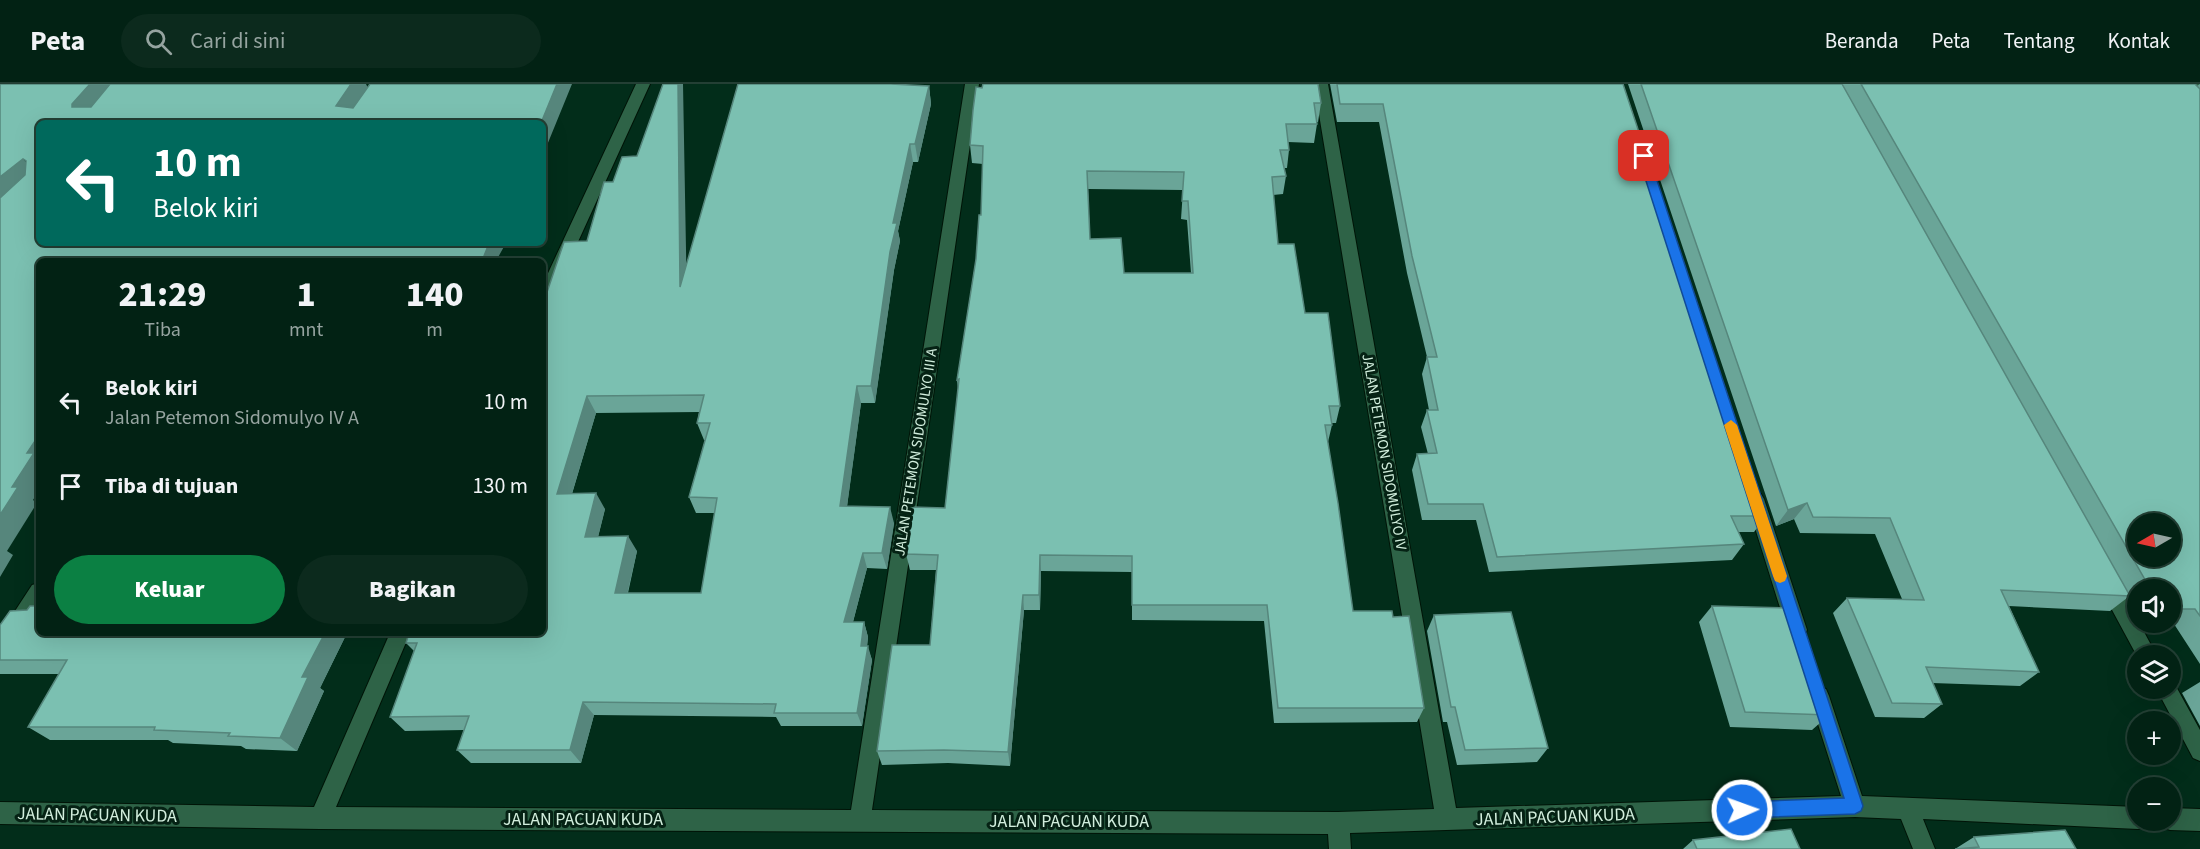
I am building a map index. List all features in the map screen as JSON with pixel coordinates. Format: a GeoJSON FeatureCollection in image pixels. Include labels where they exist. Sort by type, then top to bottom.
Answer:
{"type":"FeatureCollection","features":[{"type":"Feature","properties":{"kind":"street"},"geometry":{"type":"LineString","coordinates":[[546,294],[643,84]]}},
{"type":"Feature","properties":{"kind":"street","name":"JALAN PETEMON SIDOMULYO III A"},"geometry":{"type":"LineString","coordinates":[[860,820],[972,84]]}},
{"type":"Feature","properties":{"kind":"street","name":"JALAN PETEMON SIDOMULYO IV"},"geometry":{"type":"LineString","coordinates":[[1322,84],[1447,820]]}},
{"type":"Feature","properties":{"kind":"street"},"geometry":{"type":"LineString","coordinates":[[2151,84],[2200,85]]}},
{"type":"Feature","properties":{"kind":"street"},"geometry":{"type":"LineString","coordinates":[[2177,84],[2189,99]]}},
{"type":"Feature","properties":{"kind":"street"},"geometry":{"type":"LineString","coordinates":[[1749,483],[1804,651]]}},
{"type":"Feature","properties":{"kind":"street"},"geometry":{"type":"LineString","coordinates":[[2101,572],[2141,645]]}},
{"type":"Feature","properties":{"kind":"street"},"geometry":{"type":"LineString","coordinates":[[0,651],[36,596]]}},
{"type":"Feature","properties":{"kind":"street"},"geometry":{"type":"LineString","coordinates":[[320,818],[399,636]]}},
{"type":"Feature","properties":{"kind":"street"},"geometry":{"type":"LineString","coordinates":[[1815,685],[1855,806]]}},
{"type":"Feature","properties":{"kind":"street"},"geometry":{"type":"LineString","coordinates":[[2172,699],[2200,751]]}},
{"type":"Feature","properties":{"kind":"street","name":"JALAN PACUAN KUDA"},"geometry":{"type":"LineString","coordinates":[[0,813],[320,818],[1338,823],[1855,806],[2127,818]]}},
{"type":"Feature","properties":{"kind":"street"},"geometry":{"type":"LineString","coordinates":[[1908,809],[1924,849]]}},
{"type":"Feature","properties":{"kind":"street"},"geometry":{"type":"LineString","coordinates":[[2181,819],[2200,820]]}},
{"type":"Feature","properties":{"kind":"street"},"geometry":{"type":"LineString","coordinates":[[1338,823],[1341,849]]}},
{"type":"Feature","properties":{"kind":"building"},"geometry":{"type":"Polygon","coordinates":[[[0,84],[90,84],[72,104],[72,107],[91,107],[110,84],[351,84],[336,106],[353,108],[370,84],[557,84],[542,120],[36,120],[36,246],[488,246],[483,258],[36,258],[36,440],[27,453],[34,453],[12,487],[18,487],[0,515],[0,198],[25,175],[26,161],[23,159],[0,177],[0,84]]]}},
{"type":"Feature","properties":{"kind":"building"},"geometry":{"type":"Polygon","coordinates":[[[663,84],[678,84],[680,287],[738,84],[929,86],[915,144],[910,144],[893,223],[897,223],[890,252],[871,386],[857,386],[840,506],[890,507],[882,553],[863,553],[844,622],[864,622],[861,646],[868,646],[857,713],[774,713],[776,704],[583,702],[570,750],[457,750],[469,716],[390,717],[417,643],[406,643],[408,636],[546,636],[546,295],[564,242],[587,241],[604,182],[613,182],[622,157],[637,156],[663,84]],[[704,395],[587,396],[557,494],[596,493],[585,537],[628,536],[615,593],[701,593],[717,498],[689,497],[710,423],[697,423],[704,395]]]}},
{"type":"Feature","properties":{"kind":"building"},"geometry":{"type":"Polygon","coordinates":[[[983,84],[1318,84],[1321,103],[1314,103],[1317,124],[1286,124],[1289,150],[1280,150],[1286,176],[1272,177],[1278,244],[1294,244],[1305,313],[1328,313],[1340,406],[1329,406],[1332,425],[1325,425],[1353,611],[1392,611],[1393,617],[1409,616],[1424,708],[1278,708],[1267,605],[1132,605],[1132,556],[1040,555],[1039,595],[1023,595],[1008,752],[877,751],[892,645],[930,645],[938,555],[906,554],[913,507],[945,508],[959,379],[957,380],[976,259],[979,215],[981,215],[983,146],[970,145],[976,87],[982,88],[983,84]],[[1087,171],[1090,239],[1121,238],[1124,273],[1193,273],[1188,201],[1182,201],[1184,172],[1087,171]]]}},
{"type":"Feature","properties":{"kind":"building"},"geometry":{"type":"Polygon","coordinates":[[[1337,84],[1623,84],[1766,516],[1731,516],[1744,544],[1497,557],[1483,504],[1428,504],[1417,454],[1437,453],[1427,410],[1438,410],[1427,357],[1437,357],[1412,256],[1383,104],[1340,104],[1337,84]]]}},
{"type":"Feature","properties":{"kind":"building"},"geometry":{"type":"Polygon","coordinates":[[[1641,84],[1842,84],[2127,591],[2127,596],[2001,590],[2039,672],[1926,667],[1942,704],[1892,703],[1847,598],[1924,600],[1890,518],[1813,517],[1807,503],[1788,510],[1641,84]]]}},
{"type":"Feature","properties":{"kind":"building"},"geometry":{"type":"Polygon","coordinates":[[[1861,84],[2195,84],[2200,89],[2200,616],[2195,609],[2181,609],[2181,579],[2145,579],[2138,567],[2181,567],[2181,513],[2127,513],[2127,548],[1861,84]]]}},
{"type":"Feature","properties":{"kind":"building"},"geometry":{"type":"Polygon","coordinates":[[[30,606],[36,606],[36,636],[323,636],[302,677],[308,677],[280,738],[228,736],[230,733],[154,730],[155,727],[28,727],[67,660],[0,660],[0,625],[10,611],[27,610],[30,606]]]}},
{"type":"Feature","properties":{"kind":"building"},"geometry":{"type":"Polygon","coordinates":[[[1712,606],[1791,608],[1829,715],[1745,712],[1712,606]]]}},
{"type":"Feature","properties":{"kind":"building"},"geometry":{"type":"Polygon","coordinates":[[[1511,612],[1548,748],[1465,750],[1455,707],[1451,707],[1434,615],[1511,612]]]}},
{"type":"Feature","properties":{"kind":"building"},"geometry":{"type":"Polygon","coordinates":[[[1791,829],[1800,849],[1697,849],[1693,840],[1791,829]]]}},
{"type":"Feature","properties":{"kind":"building"},"geometry":{"type":"Polygon","coordinates":[[[2065,830],[2076,849],[1955,849],[1979,847],[1974,837],[2065,830]]]}},
{"type":"Feature","properties":{"kind":"slow traffic"},"geometry":{"type":"LineString","coordinates":[[1731,425],[1780,576]]}},
{"type":"Feature","properties":{"kind":"route"},"geometry":{"type":"LineString","coordinates":[[1644,156],[1855,806],[1742,810]]}}]}
